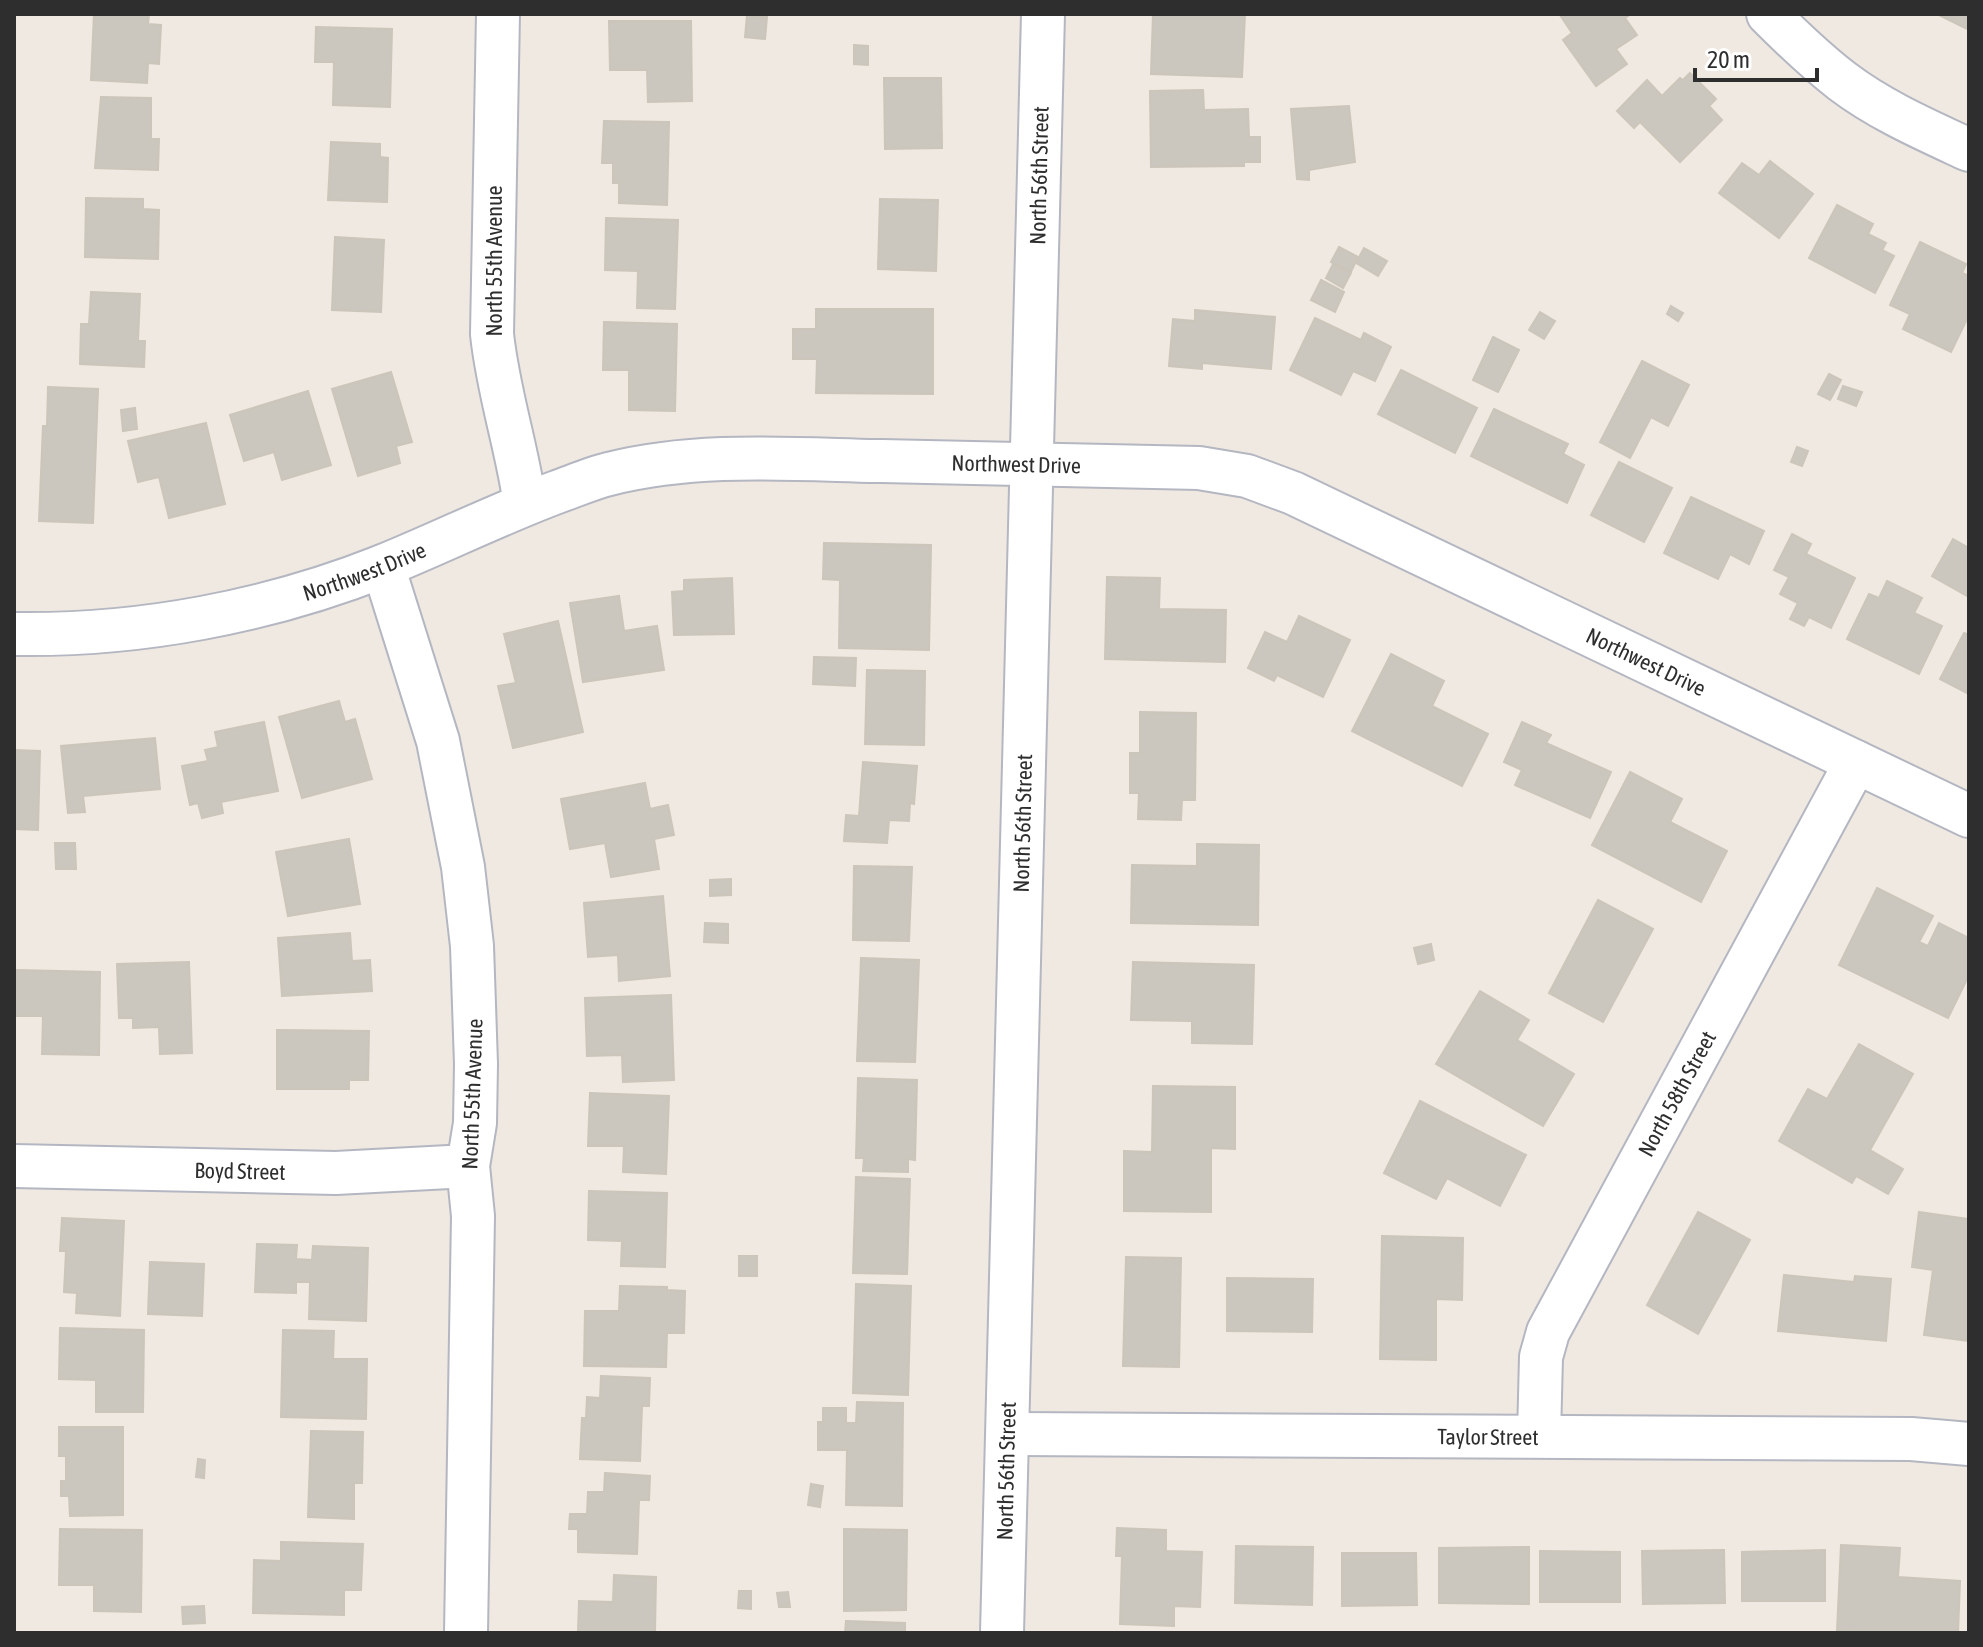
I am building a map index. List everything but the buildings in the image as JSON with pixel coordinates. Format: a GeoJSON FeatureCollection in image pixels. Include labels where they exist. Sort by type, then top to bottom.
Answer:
{"type":"FeatureCollection","features":[{"type":"Feature","properties":{"kind":"street","name":"North 55th Avenue"},"geometry":{"type":"LineString","coordinates":[[498,14],[492,334],[497,375],[519,460],[525,504]]}},
{"type":"Feature","properties":{"kind":"street","name":"North 56th Street"},"geometry":{"type":"LineString","coordinates":[[1002,1633],[1043,14]]}},
{"type":"Feature","properties":{"kind":"street"},"geometry":{"type":"LineString","coordinates":[[1768,14],[1845,83],[1902,118],[1969,150]]}},
{"type":"Feature","properties":{"kind":"street","name":"Northwest Drive"},"geometry":{"type":"LineString","coordinates":[[14,634],[61,635],[192,620],[294,598],[383,566],[525,504],[606,474],[689,460],[780,458],[1199,468],[1247,476],[1281,488],[1969,816]]}},
{"type":"Feature","properties":{"kind":"street","name":"North 55th Avenue"},"geometry":{"type":"LineString","coordinates":[[383,566],[438,741],[463,867],[472,946],[476,1064],[475,1123],[468,1166],[473,1216],[466,1633]]}},
{"type":"Feature","properties":{"kind":"street","name":"North 58th Street"},"geometry":{"type":"LineString","coordinates":[[1539,1436],[1541,1357],[1548,1332],[1856,762]]}},
{"type":"Feature","properties":{"kind":"street","name":"Boyd Street"},"geometry":{"type":"LineString","coordinates":[[14,1166],[336,1173],[468,1166]]}},
{"type":"Feature","properties":{"kind":"street","name":"Taylor Street"},"geometry":{"type":"LineString","coordinates":[[1008,1434],[1911,1439],[1969,1444]]}}]}
